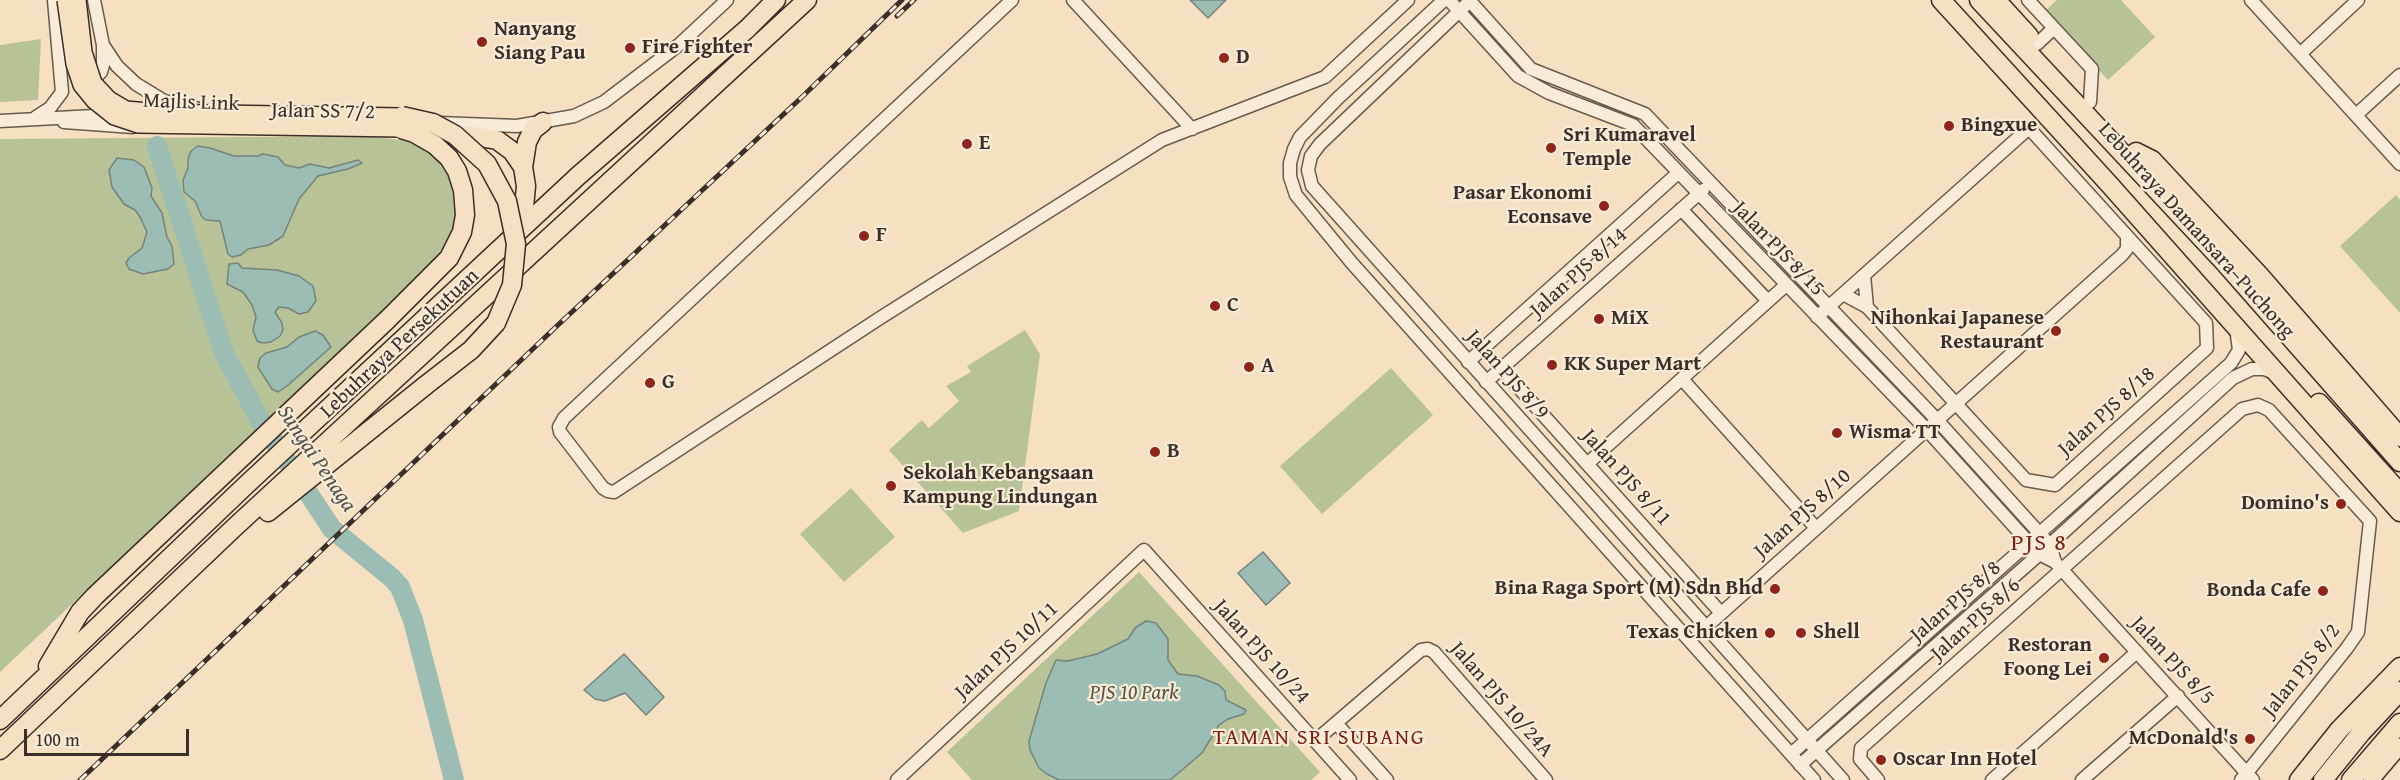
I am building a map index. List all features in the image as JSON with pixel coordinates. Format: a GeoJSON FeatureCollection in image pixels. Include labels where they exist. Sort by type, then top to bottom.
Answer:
{"type":"FeatureCollection","features":[{"type":"Feature","properties":{"kind":"highway","name":"Lebuhraya Persekutuan"},"geometry":{"type":"LineString","coordinates":[[0,720],[244,486],[578,176],[747,29],[776,0]]}},
{"type":"Feature","properties":{"kind":"highway","name":"Lebuhraya Persekutuan"},"geometry":{"type":"LineString","coordinates":[[0,750],[237,525],[807,0]]}},
{"type":"Feature","properties":{"kind":"highway"},"geometry":{"type":"LineString","coordinates":[[1941,0],[2101,175],[2400,512]]}},
{"type":"Feature","properties":{"kind":"highway"},"geometry":{"type":"LineString","coordinates":[[1996,0],[2136,152],[2171,205]]}},
{"type":"Feature","properties":{"kind":"highway","name":"Lebuhraya Damansara–Puchong"},"geometry":{"type":"LineString","coordinates":[[1963,1],[2171,205],[2400,462]]}},
{"type":"Feature","properties":{"kind":"highway","name":"Lebuhraya Damansara–Puchong"},"geometry":{"type":"LineString","coordinates":[[1963,1],[2400,493]]}},
{"type":"Feature","properties":{"kind":"highway"},"geometry":{"type":"LineString","coordinates":[[522,228],[526,186],[523,167],[527,142],[533,130],[543,122]]}},
{"type":"Feature","properties":{"kind":"highway"},"geometry":{"type":"LineString","coordinates":[[36,685],[80,612],[432,276],[453,251],[462,232],[465,214],[463,190],[457,171],[435,145],[401,123]]}},
{"type":"Feature","properties":{"kind":"highway"},"geometry":{"type":"LineString","coordinates":[[237,525],[266,513],[471,350],[496,323],[512,285],[516,244],[512,216],[507,201],[491,171],[455,135],[433,123],[401,123]]}},
{"type":"Feature","properties":{"kind":"highway"},"geometry":{"type":"LineString","coordinates":[[468,135],[496,140],[512,151],[523,167]]}},
{"type":"Feature","properties":{"kind":"highway"},"geometry":{"type":"LineString","coordinates":[[2136,152],[2152,160],[2260,276],[2395,431]]}},
{"type":"Feature","properties":{"kind":"highway"},"geometry":{"type":"LineString","coordinates":[[2298,780],[2339,730],[2400,668]]}},
{"type":"Feature","properties":{"kind":"highway"},"geometry":{"type":"LineString","coordinates":[[2323,780],[2361,733],[2400,691]]}},
{"type":"Feature","properties":{"kind":"highway"},"geometry":{"type":"LineString","coordinates":[[2351,780],[2400,723]]}},
{"type":"Feature","properties":{"kind":"main road","name":"Majlis Link"},"geometry":{"type":"LineString","coordinates":[[65,0],[74,64],[81,85],[94,101],[114,117],[138,125],[401,123]]}},
{"type":"Feature","properties":{"kind":"main road","name":"Majlis Link"},"geometry":{"type":"LineString","coordinates":[[78,0],[84,52],[94,83],[109,99],[126,109],[401,123]]}},
{"type":"Feature","properties":{"kind":"main road"},"geometry":{"type":"LineString","coordinates":[[2371,780],[2400,746]]}},
{"type":"Feature","properties":{"kind":"street"},"geometry":{"type":"LineString","coordinates":[[33,119],[50,108],[62,92],[54,0]]}},
{"type":"Feature","properties":{"kind":"street"},"geometry":{"type":"LineString","coordinates":[[58,35],[68,66],[80,80],[95,78],[101,72],[103,64],[103,45],[94,0]]}},
{"type":"Feature","properties":{"kind":"street","name":"Jalan SS 7/2"},"geometry":{"type":"LineString","coordinates":[[0,121],[97,115],[350,117],[517,126],[543,122],[574,116],[604,102],[680,44],[727,0]]}},
{"type":"Feature","properties":{"kind":"street"},"geometry":{"type":"LineString","coordinates":[[1012,0],[564,418],[559,427],[560,432],[603,488],[614,492],[626,489],[1082,189],[1162,140],[1325,77],[1408,0]]}},
{"type":"Feature","properties":{"kind":"street"},"geometry":{"type":"LineString","coordinates":[[1073,0],[1192,129]]}},
{"type":"Feature","properties":{"kind":"street"},"geometry":{"type":"LineString","coordinates":[[1292,185],[1290,163],[1300,137],[1444,0]]}},
{"type":"Feature","properties":{"kind":"street","name":"Jalan PJS 8/15"},"geometry":{"type":"LineString","coordinates":[[1449,0],[1518,76],[1549,93],[1633,125],[1927,430],[2035,539],[2049,545],[2059,566]]}},
{"type":"Feature","properties":{"kind":"street"},"geometry":{"type":"LineString","coordinates":[[1292,185],[1308,170],[1311,156],[1320,144],[1470,0]]}},
{"type":"Feature","properties":{"kind":"street","name":"Jalan PJS 8/15"},"geometry":{"type":"LineString","coordinates":[[1470,0],[1531,69],[1645,114],[1938,421],[2035,539],[2039,554],[2059,566]]}},
{"type":"Feature","properties":{"kind":"street"},"geometry":{"type":"LineString","coordinates":[[2028,0],[2092,69],[2090,102]]}},
{"type":"Feature","properties":{"kind":"street"},"geometry":{"type":"LineString","coordinates":[[2251,0],[2400,164]]}},
{"type":"Feature","properties":{"kind":"street"},"geometry":{"type":"LineString","coordinates":[[2300,54],[2358,0]]}},
{"type":"Feature","properties":{"kind":"street"},"geometry":{"type":"LineString","coordinates":[[2037,45],[2055,28]]}},
{"type":"Feature","properties":{"kind":"street"},"geometry":{"type":"LineString","coordinates":[[103,45],[117,66],[135,84],[164,101],[232,116]]}},
{"type":"Feature","properties":{"kind":"street"},"geometry":{"type":"LineString","coordinates":[[1348,58],[1362,76]]}},
{"type":"Feature","properties":{"kind":"street"},"geometry":{"type":"LineString","coordinates":[[2356,115],[2400,75]]}},
{"type":"Feature","properties":{"kind":"street","name":"Jalan SS 7/2"},"geometry":{"type":"LineString","coordinates":[[33,119],[99,126],[468,135]]}},
{"type":"Feature","properties":{"kind":"street","name":"Jalan PJS 8/18"},"geometry":{"type":"LineString","coordinates":[[1817,317],[2029,128],[2206,323],[2206,348],[2055,485],[2026,480],[1867,307],[1844,294]]}},
{"type":"Feature","properties":{"kind":"street","name":"Jalan PJS 8/9"},"geometry":{"type":"LineString","coordinates":[[1308,170],[1312,186],[1843,780]]}},
{"type":"Feature","properties":{"kind":"street"},"geometry":{"type":"LineString","coordinates":[[1468,362],[1677,173]]}},
{"type":"Feature","properties":{"kind":"street","name":"Jalan PJS 8/14"},"geometry":{"type":"LineString","coordinates":[[1486,382],[1711,184]]}},
{"type":"Feature","properties":{"kind":"street","name":"Jalan PJS 8/9"},"geometry":{"type":"LineString","coordinates":[[1292,185],[1305,208],[1814,780]]}},
{"type":"Feature","properties":{"kind":"street"},"geometry":{"type":"LineString","coordinates":[[1681,209],[1768,301]]}},
{"type":"Feature","properties":{"kind":"street"},"geometry":{"type":"LineString","coordinates":[[1938,421],[1952,400],[2122,255],[2127,249],[2127,236]]}},
{"type":"Feature","properties":{"kind":"street","name":"Jalan PJS 8/18"},"geometry":{"type":"LineString","coordinates":[[2122,255],[2140,258],[2153,265]]}},
{"type":"Feature","properties":{"kind":"street"},"geometry":{"type":"LineString","coordinates":[[1864,275],[1867,307]]}},
{"type":"Feature","properties":{"kind":"street"},"geometry":{"type":"LineString","coordinates":[[1587,464],[1786,285]]}},
{"type":"Feature","properties":{"kind":"street"},"geometry":{"type":"LineString","coordinates":[[1391,306],[1408,292]]}},
{"type":"Feature","properties":{"kind":"street","name":"Jalan PJS 8/8"},"geometry":{"type":"LineString","coordinates":[[1791,754],[2231,363],[2239,350],[2236,328]]}},
{"type":"Feature","properties":{"kind":"street","name":"Jalan PJS 8/11"},"geometry":{"type":"LineString","coordinates":[[1501,369],[1721,614]]}},
{"type":"Feature","properties":{"kind":"street","name":"Jalan PJS 8/8"},"geometry":{"type":"LineString","coordinates":[[1800,765],[2039,554],[2233,378],[2252,369],[2264,369],[2278,374]]}},
{"type":"Feature","properties":{"kind":"street"},"geometry":{"type":"LineString","coordinates":[[1682,379],[1816,528]]}},
{"type":"Feature","properties":{"kind":"street","name":"Jalan PJS 8/6"},"geometry":{"type":"LineString","coordinates":[[1878,780],[1860,759],[1861,748],[2059,566],[2242,409],[2258,405]]}},
{"type":"Feature","properties":{"kind":"street","name":"Jalan PJS 8/2"},"geometry":{"type":"LineString","coordinates":[[2247,777],[2358,632],[2370,521],[2269,410],[2258,405]]}},
{"type":"Feature","properties":{"kind":"street","name":"Jalan PJS 8/10"},"geometry":{"type":"LineString","coordinates":[[1706,627],[1938,421]]}},
{"type":"Feature","properties":{"kind":"street","name":"Jalan PJS 10/24"},"geometry":{"type":"LineString","coordinates":[[1144,550],[1350,780]]}},
{"type":"Feature","properties":{"kind":"street","name":"Jalan PJS 10/11"},"geometry":{"type":"LineString","coordinates":[[897,780],[1144,550]]}},
{"type":"Feature","properties":{"kind":"street","name":"Jalan PJS 8/5"},"geometry":{"type":"LineString","coordinates":[[2059,566],[2178,696],[2247,777]]}},
{"type":"Feature","properties":{"kind":"street","name":"Jalan PJS 10/24A"},"geometry":{"type":"LineString","coordinates":[[1315,741],[1421,650],[1428,649],[1434,652],[1546,780]]}},
{"type":"Feature","properties":{"kind":"street"},"geometry":{"type":"LineString","coordinates":[[1992,780],[2137,652]]}},
{"type":"Feature","properties":{"kind":"street"},"geometry":{"type":"LineString","coordinates":[[2082,780],[2178,696]]}},
{"type":"Feature","properties":{"kind":"street"},"geometry":{"type":"LineString","coordinates":[[1336,723],[1387,780]]}},
{"type":"Feature","properties":{"kind":"green space"},"geometry":{"type":"Polygon","coordinates":[[[2057,0],[2121,0],[2155,37],[2108,80],[2045,11],[2057,0]]]}},
{"type":"Feature","properties":{"kind":"green space"},"geometry":{"type":"Polygon","coordinates":[[[41,39],[38,100],[0,102],[0,45],[41,39]]]}},
{"type":"Feature","properties":{"kind":"green space"},"geometry":{"type":"Polygon","coordinates":[[[368,136],[401,140],[423,147],[439,157],[456,188],[459,212],[453,231],[441,251],[426,270],[0,672],[0,139],[368,136]]]}},
{"type":"Feature","properties":{"kind":"green space"},"geometry":{"type":"Polygon","coordinates":[[[2396,195],[2400,200],[2400,313],[2340,246],[2396,195]]]}},
{"type":"Feature","properties":{"kind":"green space"},"geometry":{"type":"Polygon","coordinates":[[[1025,330],[1040,354],[1019,511],[963,533],[889,450],[922,420],[929,428],[959,401],[946,386],[971,372],[967,366],[1025,330]]]}},
{"type":"Feature","properties":{"kind":"green space"},"geometry":{"type":"Polygon","coordinates":[[[1391,368],[1433,415],[1322,514],[1280,466],[1391,368]]]}},
{"type":"Feature","properties":{"kind":"green space"},"geometry":{"type":"Polygon","coordinates":[[[851,488],[895,537],[844,582],[800,534],[851,488]]]}},
{"type":"Feature","properties":{"kind":"green space","name":"PJS 10 Park"},"geometry":{"type":"Polygon","coordinates":[[[1139,572],[1320,772],[1311,780],[972,780],[947,752],[1139,572]]]}},
{"type":"Feature","properties":{"kind":"water"},"geometry":{"type":"Polygon","coordinates":[[[1190,0],[1226,0],[1208,18],[1190,0]]]}},
{"type":"Feature","properties":{"kind":"water"},"geometry":{"type":"Polygon","coordinates":[[[198,146],[234,156],[263,154],[278,157],[285,165],[299,168],[310,164],[329,168],[358,160],[362,163],[318,176],[299,199],[283,236],[269,245],[248,249],[241,255],[232,257],[228,254],[220,221],[206,220],[202,217],[195,201],[184,192],[183,180],[188,168],[188,159],[191,151],[198,146]]]}},
{"type":"Feature","properties":{"kind":"water"},"geometry":{"type":"Polygon","coordinates":[[[117,158],[134,160],[144,167],[152,188],[151,196],[162,213],[167,237],[172,246],[174,264],[168,269],[143,274],[129,269],[126,263],[142,248],[147,232],[135,210],[124,204],[112,187],[109,170],[117,158]]]}},
{"type":"Feature","properties":{"kind":"water"},"geometry":{"type":"Polygon","coordinates":[[[238,263],[242,268],[277,270],[299,276],[313,286],[316,301],[308,312],[299,314],[288,308],[279,307],[275,312],[282,323],[283,330],[280,336],[271,342],[257,341],[253,330],[256,317],[252,305],[243,292],[227,284],[229,264],[238,263]]]}},
{"type":"Feature","properties":{"kind":"water"},"geometry":{"type":"Polygon","coordinates":[[[315,331],[323,335],[331,347],[287,386],[278,392],[272,389],[258,367],[260,358],[266,353],[287,347],[299,337],[315,331]]]}},
{"type":"Feature","properties":{"kind":"water"},"geometry":{"type":"Polygon","coordinates":[[[1263,552],[1290,583],[1266,605],[1238,573],[1263,552]]]}},
{"type":"Feature","properties":{"kind":"water"},"geometry":{"type":"Polygon","coordinates":[[[1146,621],[1156,623],[1168,639],[1168,660],[1178,674],[1197,676],[1219,685],[1225,691],[1226,700],[1246,710],[1244,714],[1228,719],[1219,725],[1202,753],[1170,780],[1059,780],[1047,774],[1039,768],[1030,750],[1029,741],[1046,683],[1056,660],[1068,661],[1097,654],[1128,639],[1135,628],[1146,621]]]}},
{"type":"Feature","properties":{"kind":"water"},"geometry":{"type":"Polygon","coordinates":[[[624,654],[664,697],[646,715],[625,693],[605,701],[595,699],[584,690],[624,654]]]}},
{"type":"Feature","properties":{"kind":"waterway","name":"Sungai Penaga"},"geometry":{"type":"LineString","coordinates":[[157,146],[224,353],[260,420],[332,529],[400,587],[413,620],[454,780]]}},
{"type":"Feature","properties":{"kind":"railway"},"geometry":{"type":"LineString","coordinates":[[80,780],[902,0]]}},
{"type":"Feature","properties":{"kind":"railway"},"geometry":{"type":"LineString","coordinates":[[897,16],[914,0]]}},
{"type":"Feature","properties":{"kind":"place","name":"Nanyang Siang Pau"},"geometry":{"type":"Point","coordinates":[482,42]}},
{"type":"Feature","properties":{"kind":"place","name":"Fire Fighter"},"geometry":{"type":"Point","coordinates":[630,48]}},
{"type":"Feature","properties":{"kind":"place","name":"D"},"geometry":{"type":"Point","coordinates":[1224,58]}},
{"type":"Feature","properties":{"kind":"place","name":"Bingxue"},"geometry":{"type":"Point","coordinates":[1949,126]}},
{"type":"Feature","properties":{"kind":"place","name":"E"},"geometry":{"type":"Point","coordinates":[967,144]}},
{"type":"Feature","properties":{"kind":"place","name":"Sri Kumaravel Temple"},"geometry":{"type":"Point","coordinates":[1551,148]}},
{"type":"Feature","properties":{"kind":"place","name":"Pasar Ekonomi Econsave"},"geometry":{"type":"Point","coordinates":[1604,206]}},
{"type":"Feature","properties":{"kind":"place","name":"F"},"geometry":{"type":"Point","coordinates":[864,236]}},
{"type":"Feature","properties":{"kind":"place","name":"C"},"geometry":{"type":"Point","coordinates":[1215,306]}},
{"type":"Feature","properties":{"kind":"place","name":"MiX"},"geometry":{"type":"Point","coordinates":[1599,319]}},
{"type":"Feature","properties":{"kind":"place","name":"Nihonkai Japanese Restaurant"},"geometry":{"type":"Point","coordinates":[2056,331]}},
{"type":"Feature","properties":{"kind":"place","name":"KK Super Mart"},"geometry":{"type":"Point","coordinates":[1552,365]}},
{"type":"Feature","properties":{"kind":"place","name":"A"},"geometry":{"type":"Point","coordinates":[1249,367]}},
{"type":"Feature","properties":{"kind":"place","name":"G"},"geometry":{"type":"Point","coordinates":[650,383]}},
{"type":"Feature","properties":{"kind":"place","name":"Wisma TT"},"geometry":{"type":"Point","coordinates":[1837,433]}},
{"type":"Feature","properties":{"kind":"place","name":"B"},"geometry":{"type":"Point","coordinates":[1155,452]}},
{"type":"Feature","properties":{"kind":"place","name":"Sekolah Kebangsaan Kampung Lindungan"},"geometry":{"type":"Point","coordinates":[891,486]}},
{"type":"Feature","properties":{"kind":"place","name":"Domino's"},"geometry":{"type":"Point","coordinates":[2341,504]}},
{"type":"Feature","properties":{"kind":"place","name":"Bina Raga Sport (M) Sdn Bhd"},"geometry":{"type":"Point","coordinates":[1775,589]}},
{"type":"Feature","properties":{"kind":"place","name":"Bonda Cafe"},"geometry":{"type":"Point","coordinates":[2323,591]}},
{"type":"Feature","properties":{"kind":"place","name":"Texas Chicken"},"geometry":{"type":"Point","coordinates":[1770,633]}},
{"type":"Feature","properties":{"kind":"place","name":"Shell"},"geometry":{"type":"Point","coordinates":[1801,633]}},
{"type":"Feature","properties":{"kind":"place","name":"Restoran Foong Lei"},"geometry":{"type":"Point","coordinates":[2104,658]}},
{"type":"Feature","properties":{"kind":"place","name":"McDonald's"},"geometry":{"type":"Point","coordinates":[2250,739]}},
{"type":"Feature","properties":{"kind":"place","name":"Oscar Inn Hotel"},"geometry":{"type":"Point","coordinates":[1881,760]}},
{"type":"Feature","properties":{"kind":"district","name":"PJS 8"},"geometry":{"type":"Point","coordinates":[2039,544]}},
{"type":"Feature","properties":{"kind":"district","name":"TAMAN SRI SUBANG"},"geometry":{"type":"Point","coordinates":[1319,738]}}]}
